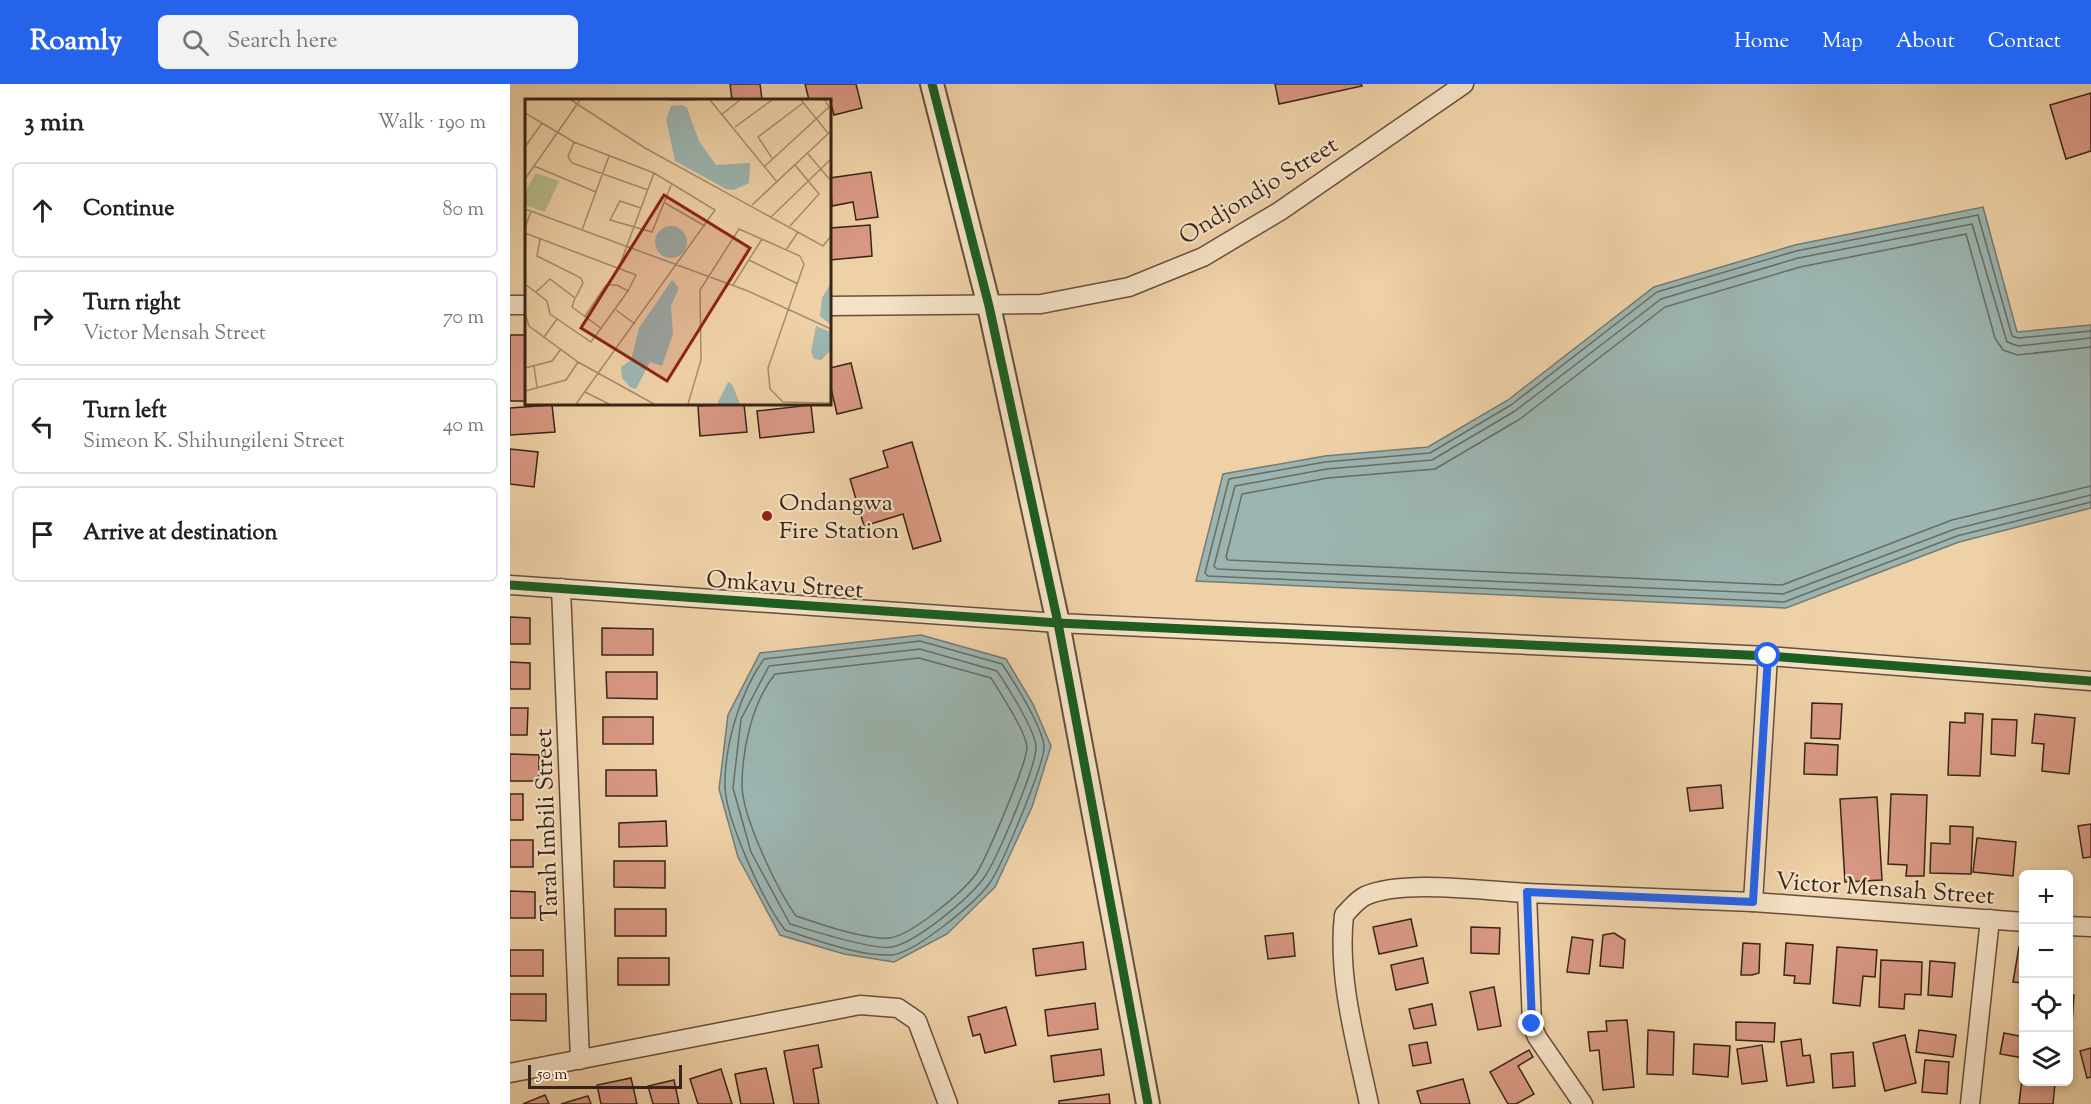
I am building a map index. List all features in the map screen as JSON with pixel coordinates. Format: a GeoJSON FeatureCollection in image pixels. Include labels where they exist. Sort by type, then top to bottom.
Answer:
{"type":"FeatureCollection","features":[{"type":"Feature","properties":{"kind":"street"},"geometry":{"type":"LineString","coordinates":[[932,84],[989,306],[1058,622],[1148,1104]]}},
{"type":"Feature","properties":{"kind":"street","name":"Ondjondjo Street"},"geometry":{"type":"LineString","coordinates":[[831,306],[1041,304],[1129,287],[1203,257],[1280,211],[1464,84]]}},
{"type":"Feature","properties":{"kind":"street","name":"Omkavu Street"},"geometry":{"type":"LineString","coordinates":[[510,585],[1058,622],[1768,656],[2091,681]]}},
{"type":"Feature","properties":{"kind":"street","name":"Tarah Imbili Street"},"geometry":{"type":"LineString","coordinates":[[561,588],[580,1060]]}},
{"type":"Feature","properties":{"kind":"street"},"geometry":{"type":"LineString","coordinates":[[1753,902],[1768,656]]}},
{"type":"Feature","properties":{"kind":"street","name":"Victor Mensah Street"},"geometry":{"type":"LineString","coordinates":[[1367,1104],[1349,1009],[1341,942],[1344,915],[1363,897],[1383,890],[1414,888],[1753,902],[2019,922]]}},
{"type":"Feature","properties":{"kind":"street"},"geometry":{"type":"LineString","coordinates":[[1527,892],[1532,1024],[1537,1037],[1583,1104]]}},
{"type":"Feature","properties":{"kind":"street"},"geometry":{"type":"LineString","coordinates":[[1970,1104],[1990,919]]}},
{"type":"Feature","properties":{"kind":"street"},"geometry":{"type":"LineString","coordinates":[[2073,926],[2091,927]]}},
{"type":"Feature","properties":{"kind":"street"},"geometry":{"type":"LineString","coordinates":[[510,1073],[860,1005],[898,1008],[917,1021],[948,1104]]}},
{"type":"Feature","properties":{"kind":"water"},"geometry":{"type":"Polygon","coordinates":[[[1983,207],[2017,332],[2091,325],[2091,508],[1959,542],[1786,608],[1196,581],[1223,474],[1325,456],[1428,447],[1508,400],[1654,287],[1795,245],[1983,207]]]}},
{"type":"Feature","properties":{"kind":"water"},"geometry":{"type":"Polygon","coordinates":[[[921,635],[1006,659],[1033,704],[1051,746],[1032,807],[995,887],[947,934],[894,962],[844,954],[780,935],[738,857],[719,789],[728,715],[760,653],[921,635]]]}},
{"type":"Feature","properties":{"kind":"building"},"geometry":{"type":"Polygon","coordinates":[[[730,84],[760,84],[762,99],[732,99],[730,84]]]}},
{"type":"Feature","properties":{"kind":"building"},"geometry":{"type":"Polygon","coordinates":[[[805,84],[856,84],[862,108],[834,115],[831,99],[809,99],[805,84]]]}},
{"type":"Feature","properties":{"kind":"building"},"geometry":{"type":"Polygon","coordinates":[[[1275,84],[1361,84],[1362,86],[1279,104],[1275,84]]]}},
{"type":"Feature","properties":{"kind":"building"},"geometry":{"type":"Polygon","coordinates":[[[2091,93],[2091,151],[2066,159],[2050,105],[2091,93]]]}},
{"type":"Feature","properties":{"kind":"building"},"geometry":{"type":"Polygon","coordinates":[[[871,172],[878,217],[856,220],[853,202],[832,206],[831,178],[871,172]]]}},
{"type":"Feature","properties":{"kind":"building"},"geometry":{"type":"Polygon","coordinates":[[[870,225],[872,256],[831,260],[831,228],[870,225]]]}},
{"type":"Feature","properties":{"kind":"building"},"geometry":{"type":"Polygon","coordinates":[[[510,335],[525,335],[525,401],[510,401],[510,335]]]}},
{"type":"Feature","properties":{"kind":"building"},"geometry":{"type":"Polygon","coordinates":[[[851,363],[862,408],[837,414],[831,388],[831,368],[851,363]]]}},
{"type":"Feature","properties":{"kind":"building"},"geometry":{"type":"Polygon","coordinates":[[[552,405],[555,432],[510,435],[510,408],[552,405]]]}},
{"type":"Feature","properties":{"kind":"building"},"geometry":{"type":"Polygon","coordinates":[[[744,405],[747,432],[700,436],[698,406],[744,405]]]}},
{"type":"Feature","properties":{"kind":"building"},"geometry":{"type":"Polygon","coordinates":[[[811,405],[814,432],[760,438],[757,411],[811,405]]]}},
{"type":"Feature","properties":{"kind":"building"},"geometry":{"type":"Polygon","coordinates":[[[912,442],[941,541],[913,549],[903,514],[864,526],[850,479],[888,467],[883,451],[912,442]]]}},
{"type":"Feature","properties":{"kind":"building"},"geometry":{"type":"Polygon","coordinates":[[[510,449],[538,452],[534,487],[510,484],[510,449]]]}},
{"type":"Feature","properties":{"kind":"building"},"geometry":{"type":"Polygon","coordinates":[[[510,617],[530,618],[530,644],[510,644],[510,617]]]}},
{"type":"Feature","properties":{"kind":"building"},"geometry":{"type":"Polygon","coordinates":[[[602,628],[653,629],[653,655],[602,655],[602,628]]]}},
{"type":"Feature","properties":{"kind":"building"},"geometry":{"type":"Polygon","coordinates":[[[510,662],[530,663],[530,689],[510,689],[510,662]]]}},
{"type":"Feature","properties":{"kind":"building"},"geometry":{"type":"Polygon","coordinates":[[[606,672],[657,672],[657,699],[607,698],[606,672]]]}},
{"type":"Feature","properties":{"kind":"building"},"geometry":{"type":"Polygon","coordinates":[[[1812,703],[1842,704],[1840,739],[1811,738],[1812,703]]]}},
{"type":"Feature","properties":{"kind":"building"},"geometry":{"type":"Polygon","coordinates":[[[510,708],[528,708],[527,735],[510,735],[510,708]]]}},
{"type":"Feature","properties":{"kind":"building"},"geometry":{"type":"Polygon","coordinates":[[[1965,713],[1983,714],[1980,776],[1948,775],[1950,722],[1965,723],[1965,713]]]}},
{"type":"Feature","properties":{"kind":"building"},"geometry":{"type":"Polygon","coordinates":[[[2035,714],[2075,718],[2069,774],[2042,771],[2044,744],[2032,743],[2035,714]]]}},
{"type":"Feature","properties":{"kind":"building"},"geometry":{"type":"Polygon","coordinates":[[[603,717],[653,717],[653,744],[603,744],[603,717]]]}},
{"type":"Feature","properties":{"kind":"building"},"geometry":{"type":"Polygon","coordinates":[[[1992,719],[2017,720],[2015,756],[1991,754],[1992,719]]]}},
{"type":"Feature","properties":{"kind":"building"},"geometry":{"type":"Polygon","coordinates":[[[1805,743],[1838,745],[1837,775],[1804,774],[1805,743]]]}},
{"type":"Feature","properties":{"kind":"building"},"geometry":{"type":"Polygon","coordinates":[[[510,754],[539,755],[539,781],[510,781],[510,754]]]}},
{"type":"Feature","properties":{"kind":"building"},"geometry":{"type":"Polygon","coordinates":[[[606,770],[656,770],[657,796],[606,796],[606,770]]]}},
{"type":"Feature","properties":{"kind":"building"},"geometry":{"type":"Polygon","coordinates":[[[1721,785],[1723,808],[1690,811],[1687,788],[1721,785]]]}},
{"type":"Feature","properties":{"kind":"building"},"geometry":{"type":"Polygon","coordinates":[[[510,794],[523,794],[523,820],[510,820],[510,794]]]}},
{"type":"Feature","properties":{"kind":"building"},"geometry":{"type":"Polygon","coordinates":[[[1891,794],[1927,795],[1924,876],[1906,876],[1907,865],[1888,864],[1891,794]]]}},
{"type":"Feature","properties":{"kind":"building"},"geometry":{"type":"Polygon","coordinates":[[[1877,797],[1882,880],[1845,882],[1840,799],[1877,797]]]}},
{"type":"Feature","properties":{"kind":"building"},"geometry":{"type":"Polygon","coordinates":[[[666,821],[667,846],[619,847],[619,823],[666,821]]]}},
{"type":"Feature","properties":{"kind":"building"},"geometry":{"type":"Polygon","coordinates":[[[2091,824],[2091,857],[2083,858],[2078,826],[2091,824]]]}},
{"type":"Feature","properties":{"kind":"building"},"geometry":{"type":"Polygon","coordinates":[[[1950,826],[1973,827],[1971,874],[1930,873],[1931,843],[1950,844],[1950,826]]]}},
{"type":"Feature","properties":{"kind":"building"},"geometry":{"type":"Polygon","coordinates":[[[1977,838],[2016,842],[2013,876],[1973,872],[1977,838]]]}},
{"type":"Feature","properties":{"kind":"building"},"geometry":{"type":"Polygon","coordinates":[[[510,840],[533,840],[533,867],[510,867],[510,840]]]}},
{"type":"Feature","properties":{"kind":"building"},"geometry":{"type":"Polygon","coordinates":[[[614,861],[665,861],[665,888],[614,887],[614,861]]]}},
{"type":"Feature","properties":{"kind":"building"},"geometry":{"type":"Polygon","coordinates":[[[510,891],[535,892],[535,918],[510,918],[510,891]]]}},
{"type":"Feature","properties":{"kind":"building"},"geometry":{"type":"Polygon","coordinates":[[[615,909],[666,909],[666,936],[615,936],[615,909]]]}},
{"type":"Feature","properties":{"kind":"building"},"geometry":{"type":"Polygon","coordinates":[[[1411,919],[1417,946],[1379,954],[1373,927],[1411,919]]]}},
{"type":"Feature","properties":{"kind":"building"},"geometry":{"type":"Polygon","coordinates":[[[1471,927],[1500,928],[1499,954],[1471,953],[1471,927]]]}},
{"type":"Feature","properties":{"kind":"building"},"geometry":{"type":"Polygon","coordinates":[[[1293,933],[1295,956],[1268,959],[1265,936],[1293,933]]]}},
{"type":"Feature","properties":{"kind":"building"},"geometry":{"type":"Polygon","coordinates":[[[1614,933],[1625,940],[1623,968],[1600,966],[1603,935],[1614,933]]]}},
{"type":"Feature","properties":{"kind":"building"},"geometry":{"type":"Polygon","coordinates":[[[1572,937],[1593,940],[1589,974],[1567,972],[1572,937]]]}},
{"type":"Feature","properties":{"kind":"building"},"geometry":{"type":"Polygon","coordinates":[[[1083,942],[1086,969],[1036,976],[1033,949],[1083,942]]]}},
{"type":"Feature","properties":{"kind":"building"},"geometry":{"type":"Polygon","coordinates":[[[1743,943],[1760,944],[1759,973],[1741,975],[1743,943]]]}},
{"type":"Feature","properties":{"kind":"building"},"geometry":{"type":"Polygon","coordinates":[[[1786,943],[1813,945],[1810,984],[1794,983],[1795,976],[1784,975],[1786,943]]]}},
{"type":"Feature","properties":{"kind":"building"},"geometry":{"type":"Polygon","coordinates":[[[1837,947],[1877,950],[1875,977],[1863,976],[1860,1006],[1833,1003],[1837,947]]]}},
{"type":"Feature","properties":{"kind":"building"},"geometry":{"type":"Polygon","coordinates":[[[2019,947],[2019,983],[2013,982],[2019,947]]]}},
{"type":"Feature","properties":{"kind":"building"},"geometry":{"type":"Polygon","coordinates":[[[510,950],[543,950],[543,976],[510,976],[510,950]]]}},
{"type":"Feature","properties":{"kind":"building"},"geometry":{"type":"Polygon","coordinates":[[[618,958],[669,958],[669,985],[618,985],[618,958]]]}},
{"type":"Feature","properties":{"kind":"building"},"geometry":{"type":"Polygon","coordinates":[[[1423,958],[1428,983],[1396,990],[1391,965],[1423,958]]]}},
{"type":"Feature","properties":{"kind":"building"},"geometry":{"type":"Polygon","coordinates":[[[1881,960],[1922,962],[1921,995],[1905,994],[1904,1009],[1879,1007],[1881,960]]]}},
{"type":"Feature","properties":{"kind":"building"},"geometry":{"type":"Polygon","coordinates":[[[1930,961],[1955,963],[1952,997],[1928,995],[1930,961]]]}},
{"type":"Feature","properties":{"kind":"building"},"geometry":{"type":"Polygon","coordinates":[[[1494,987],[1501,1026],[1478,1030],[1470,992],[1494,987]]]}},
{"type":"Feature","properties":{"kind":"building"},"geometry":{"type":"Polygon","coordinates":[[[510,994],[546,994],[546,1021],[510,1020],[510,994]]]}},
{"type":"Feature","properties":{"kind":"building"},"geometry":{"type":"Polygon","coordinates":[[[1095,1003],[1098,1029],[1048,1036],[1045,1010],[1095,1003]]]}},
{"type":"Feature","properties":{"kind":"building"},"geometry":{"type":"Polygon","coordinates":[[[1432,1004],[1436,1025],[1414,1029],[1409,1009],[1432,1004]]]}},
{"type":"Feature","properties":{"kind":"building"},"geometry":{"type":"Polygon","coordinates":[[[1006,1007],[1016,1045],[985,1053],[980,1034],[973,1036],[968,1017],[1006,1007]]]}},
{"type":"Feature","properties":{"kind":"building"},"geometry":{"type":"Polygon","coordinates":[[[1627,1020],[1634,1087],[1603,1090],[1599,1050],[1590,1051],[1588,1032],[1607,1031],[1606,1021],[1627,1020]]]}},
{"type":"Feature","properties":{"kind":"building"},"geometry":{"type":"Polygon","coordinates":[[[1736,1022],[1775,1023],[1774,1042],[1736,1040],[1736,1022]]]}},
{"type":"Feature","properties":{"kind":"building"},"geometry":{"type":"Polygon","coordinates":[[[1648,1030],[1674,1032],[1673,1075],[1647,1074],[1648,1030]]]}},
{"type":"Feature","properties":{"kind":"building"},"geometry":{"type":"Polygon","coordinates":[[[1919,1030],[1956,1035],[1953,1057],[1916,1052],[1919,1030]]]}},
{"type":"Feature","properties":{"kind":"building"},"geometry":{"type":"Polygon","coordinates":[[[2004,1033],[2019,1036],[2019,1057],[2000,1054],[2004,1033]]]}},
{"type":"Feature","properties":{"kind":"building"},"geometry":{"type":"Polygon","coordinates":[[[1905,1035],[1916,1083],[1885,1091],[1873,1043],[1905,1035]]]}},
{"type":"Feature","properties":{"kind":"building"},"geometry":{"type":"Polygon","coordinates":[[[1801,1039],[1803,1056],[1810,1055],[1814,1082],[1787,1086],[1781,1042],[1801,1039]]]}},
{"type":"Feature","properties":{"kind":"building"},"geometry":{"type":"Polygon","coordinates":[[[1427,1042],[1431,1063],[1413,1066],[1409,1045],[1427,1042]]]}},
{"type":"Feature","properties":{"kind":"building"},"geometry":{"type":"Polygon","coordinates":[[[1694,1044],[1730,1046],[1728,1077],[1693,1074],[1694,1044]]]}},
{"type":"Feature","properties":{"kind":"building"},"geometry":{"type":"Polygon","coordinates":[[[818,1045],[822,1067],[813,1069],[819,1104],[794,1104],[784,1051],[818,1045]]]}},
{"type":"Feature","properties":{"kind":"building"},"geometry":{"type":"Polygon","coordinates":[[[1762,1045],[1767,1081],[1742,1084],[1737,1049],[1762,1045]]]}},
{"type":"Feature","properties":{"kind":"building"},"geometry":{"type":"Polygon","coordinates":[[[2091,1048],[2091,1077],[2087,1078],[2080,1051],[2091,1048]]]}},
{"type":"Feature","properties":{"kind":"building"},"geometry":{"type":"Polygon","coordinates":[[[1101,1049],[1104,1075],[1054,1082],[1051,1056],[1101,1049]]]}},
{"type":"Feature","properties":{"kind":"building"},"geometry":{"type":"Polygon","coordinates":[[[1529,1050],[1533,1057],[1518,1066],[1534,1094],[1516,1104],[1508,1104],[1490,1072],[1529,1050]]]}},
{"type":"Feature","properties":{"kind":"building"},"geometry":{"type":"Polygon","coordinates":[[[1853,1052],[1855,1086],[1833,1088],[1831,1054],[1853,1052]]]}},
{"type":"Feature","properties":{"kind":"building"},"geometry":{"type":"Polygon","coordinates":[[[1925,1060],[1949,1062],[1947,1094],[1922,1092],[1925,1060]]]}},
{"type":"Feature","properties":{"kind":"building"},"geometry":{"type":"Polygon","coordinates":[[[766,1068],[774,1104],[741,1104],[735,1074],[766,1068]]]}},
{"type":"Feature","properties":{"kind":"building"},"geometry":{"type":"Polygon","coordinates":[[[721,1069],[732,1104],[698,1104],[690,1079],[721,1069]]]}},
{"type":"Feature","properties":{"kind":"building"},"geometry":{"type":"Polygon","coordinates":[[[631,1078],[637,1104],[601,1104],[597,1085],[631,1078]]]}},
{"type":"Feature","properties":{"kind":"building"},"geometry":{"type":"Polygon","coordinates":[[[1463,1079],[1470,1104],[1421,1104],[1417,1091],[1463,1079]]]}},
{"type":"Feature","properties":{"kind":"building"},"geometry":{"type":"Polygon","coordinates":[[[674,1080],[679,1104],[653,1104],[648,1086],[674,1080]]]}},
{"type":"Feature","properties":{"kind":"building"},"geometry":{"type":"Polygon","coordinates":[[[2021,1086],[2055,1086],[2053,1104],[2019,1104],[2021,1086]]]}},
{"type":"Feature","properties":{"kind":"building"},"geometry":{"type":"Polygon","coordinates":[[[1109,1094],[1110,1104],[1059,1104],[1059,1101],[1109,1094]]]}},
{"type":"Feature","properties":{"kind":"building"},"geometry":{"type":"Polygon","coordinates":[[[545,1095],[549,1104],[523,1104],[545,1095]]]}},
{"type":"Feature","properties":{"kind":"building"},"geometry":{"type":"Polygon","coordinates":[[[588,1096],[591,1104],[561,1104],[588,1096]]]}},
{"type":"Feature","properties":{"kind":"cycle path"},"geometry":{"type":"LineString","coordinates":[[932,84],[989,306],[1058,623],[1148,1104]]}},
{"type":"Feature","properties":{"kind":"cycle path"},"geometry":{"type":"LineString","coordinates":[[510,585],[1058,623],[1768,656],[2091,681]]}},
{"type":"Feature","properties":{"kind":"place","name":"Ondangwa Fire Station"},"geometry":{"type":"Point","coordinates":[767,516]}},
{"type":"Feature","properties":{"kind":"route"},"geometry":{"type":"LineString","coordinates":[[1532,1024],[1527,892],[1753,902],[1768,656]]}}]}
